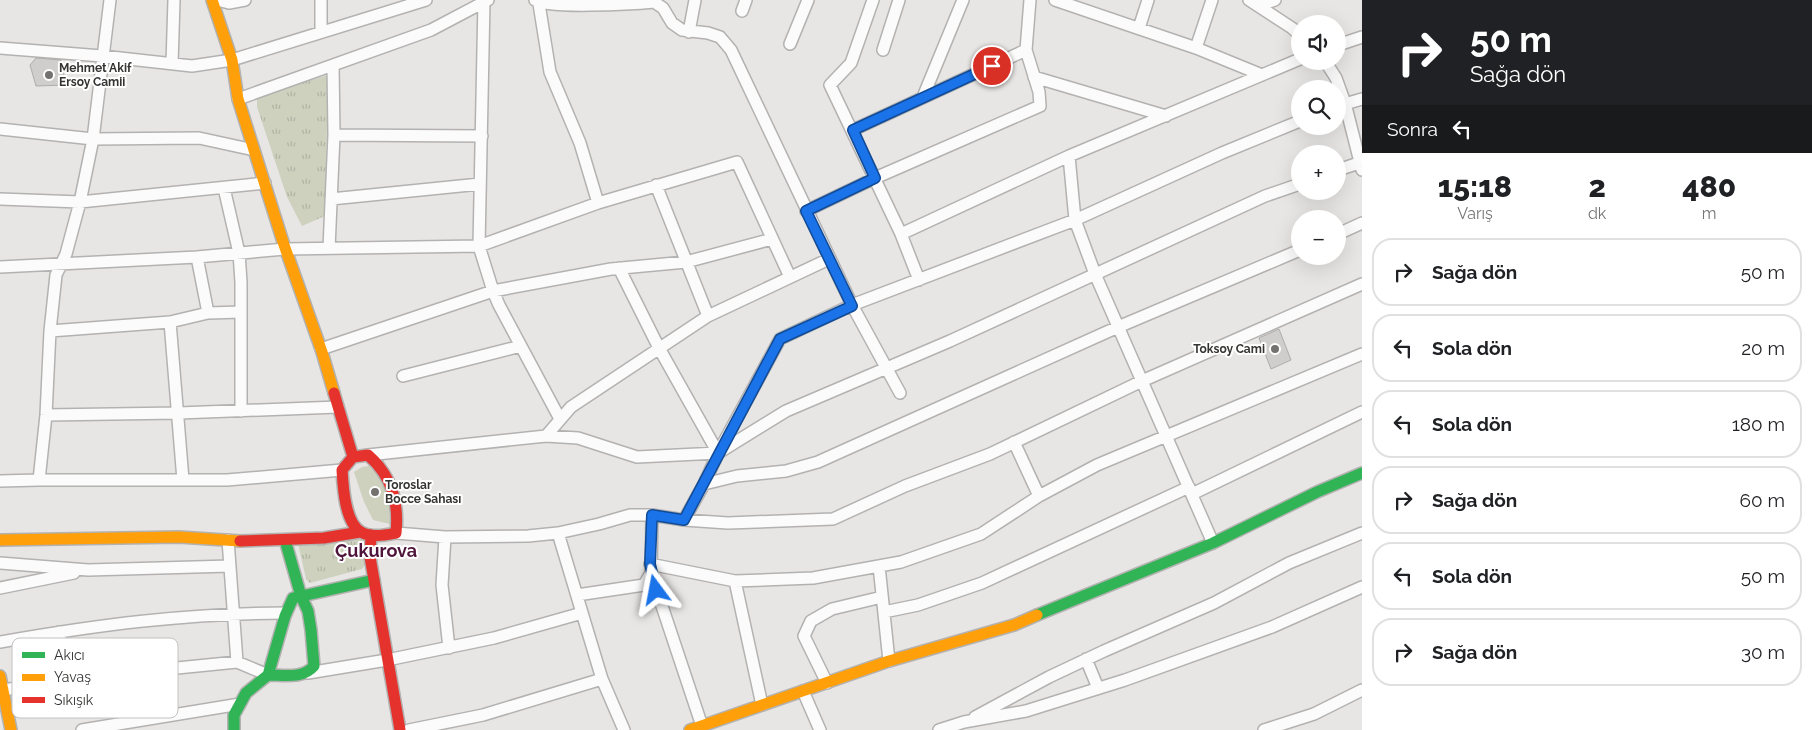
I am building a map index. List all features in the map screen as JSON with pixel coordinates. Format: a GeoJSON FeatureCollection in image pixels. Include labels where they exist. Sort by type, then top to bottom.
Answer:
{"type":"FeatureCollection","features":[{"type":"Feature","properties":{"kind":"street"},"geometry":{"type":"LineString","coordinates":[[39,480],[46,415],[50,331],[56,276],[66,254],[80,202],[93,139],[110,0]]}},
{"type":"Feature","properties":{"kind":"street"},"geometry":{"type":"LineString","coordinates":[[172,64],[174,0]]}},
{"type":"Feature","properties":{"kind":"street"},"geometry":{"type":"LineString","coordinates":[[212,0],[232,60],[238,99],[285,249],[321,349],[353,457]]}},
{"type":"Feature","properties":{"kind":"street"},"geometry":{"type":"LineString","coordinates":[[217,0],[229,3],[245,0]]}},
{"type":"Feature","properties":{"kind":"street"},"geometry":{"type":"LineString","coordinates":[[320,0],[320,32]]}},
{"type":"Feature","properties":{"kind":"street"},"geometry":{"type":"LineString","coordinates":[[0,48],[102,56],[192,66],[232,60],[426,0]]}},
{"type":"Feature","properties":{"kind":"street"},"geometry":{"type":"LineString","coordinates":[[688,32],[694,0]]}},
{"type":"Feature","properties":{"kind":"street"},"geometry":{"type":"LineString","coordinates":[[790,44],[808,0]]}},
{"type":"Feature","properties":{"kind":"street"},"geometry":{"type":"LineString","coordinates":[[873,0],[851,63],[830,85],[901,234],[919,280]]}},
{"type":"Feature","properties":{"kind":"street"},"geometry":{"type":"LineString","coordinates":[[883,50],[899,0]]}},
{"type":"Feature","properties":{"kind":"street"},"geometry":{"type":"LineString","coordinates":[[923,97],[963,0]]}},
{"type":"Feature","properties":{"kind":"street"},"geometry":{"type":"LineString","coordinates":[[806,211],[875,178],[1040,106],[1039,92],[1026,50],[1030,0]]}},
{"type":"Feature","properties":{"kind":"street"},"geometry":{"type":"LineString","coordinates":[[1055,0],[1080,4],[1262,75]]}},
{"type":"Feature","properties":{"kind":"street"},"geometry":{"type":"LineString","coordinates":[[1139,28],[1148,0]]}},
{"type":"Feature","properties":{"kind":"street"},"geometry":{"type":"LineString","coordinates":[[1196,48],[1212,0]]}},
{"type":"Feature","properties":{"kind":"street"},"geometry":{"type":"LineString","coordinates":[[1253,3],[1275,0]]}},
{"type":"Feature","properties":{"kind":"street"},"geometry":{"type":"LineString","coordinates":[[238,99],[432,30],[486,1],[479,246],[493,291],[560,419]]}},
{"type":"Feature","properties":{"kind":"street"},"geometry":{"type":"LineString","coordinates":[[598,203],[580,143],[550,72],[536,1],[654,2],[663,8],[672,23],[682,30],[720,37],[731,50],[852,306],[900,393]]}},
{"type":"Feature","properties":{"kind":"street"},"geometry":{"type":"LineString","coordinates":[[1253,3],[1291,27]]}},
{"type":"Feature","properties":{"kind":"street"},"geometry":{"type":"LineString","coordinates":[[1346,42],[1362,36]]}},
{"type":"Feature","properties":{"kind":"street"},"geometry":{"type":"LineString","coordinates":[[853,130],[1026,50]]}},
{"type":"Feature","properties":{"kind":"street"},"geometry":{"type":"LineString","coordinates":[[901,234],[1069,156],[1291,63]]}},
{"type":"Feature","properties":{"kind":"street"},"geometry":{"type":"LineString","coordinates":[[329,248],[334,135],[333,65]]}},
{"type":"Feature","properties":{"kind":"street"},"geometry":{"type":"LineString","coordinates":[[1034,77],[1166,116]]}},
{"type":"Feature","properties":{"kind":"street"},"geometry":{"type":"LineString","coordinates":[[1346,104],[1362,99]]}},
{"type":"Feature","properties":{"kind":"street"},"geometry":{"type":"LineString","coordinates":[[1346,120],[1361,165],[1346,168]]}},
{"type":"Feature","properties":{"kind":"street"},"geometry":{"type":"LineString","coordinates":[[684,520],[780,339],[852,306],[1075,220],[1222,153],[1291,126]]}},
{"type":"Feature","properties":{"kind":"street"},"geometry":{"type":"LineString","coordinates":[[0,129],[93,139],[199,138],[254,150]]}},
{"type":"Feature","properties":{"kind":"street"},"geometry":{"type":"LineString","coordinates":[[334,135],[482,136]]}},
{"type":"Feature","properties":{"kind":"street"},"geometry":{"type":"LineString","coordinates":[[1069,156],[1075,220],[1095,274],[1213,543]]}},
{"type":"Feature","properties":{"kind":"street"},"geometry":{"type":"LineString","coordinates":[[0,267],[197,257],[285,249],[479,246],[598,203],[737,162],[790,278]]}},
{"type":"Feature","properties":{"kind":"street"},"geometry":{"type":"LineString","coordinates":[[0,199],[80,202],[265,183]]}},
{"type":"Feature","properties":{"kind":"street"},"geometry":{"type":"LineString","coordinates":[[331,199],[480,184]]}},
{"type":"Feature","properties":{"kind":"street"},"geometry":{"type":"LineString","coordinates":[[656,185],[708,316]]}},
{"type":"Feature","properties":{"kind":"street"},"geometry":{"type":"LineString","coordinates":[[0,482],[39,480],[227,480],[342,470],[353,457],[546,436],[578,438],[638,457],[718,453],[786,411],[950,341],[1266,196],[1291,187]]}},
{"type":"Feature","properties":{"kind":"street"},"geometry":{"type":"LineString","coordinates":[[224,188],[239,253],[241,411]]}},
{"type":"Feature","properties":{"kind":"street"},"geometry":{"type":"LineString","coordinates":[[1346,230],[1362,223]]}},
{"type":"Feature","properties":{"kind":"street"},"geometry":{"type":"LineString","coordinates":[[321,349],[493,291],[619,268],[686,262],[772,239]]}},
{"type":"Feature","properties":{"kind":"street"},"geometry":{"type":"LineString","coordinates":[[704,484],[737,476],[786,471],[818,462],[1118,327],[1291,254]]}},
{"type":"Feature","properties":{"kind":"street"},"geometry":{"type":"LineString","coordinates":[[197,257],[208,313]]}},
{"type":"Feature","properties":{"kind":"street"},"geometry":{"type":"LineString","coordinates":[[546,436],[571,407],[708,316],[829,259]]}},
{"type":"Feature","properties":{"kind":"street"},"geometry":{"type":"LineString","coordinates":[[619,268],[659,348],[718,453]]}},
{"type":"Feature","properties":{"kind":"street"},"geometry":{"type":"LineString","coordinates":[[0,540],[179,537],[248,542],[324,538],[366,533],[381,536],[396,533],[445,537],[528,536],[558,533],[630,515],[652,515],[684,520],[728,523],[833,518],[905,486],[990,454],[1142,381],[1362,284]]}},
{"type":"Feature","properties":{"kind":"street"},"geometry":{"type":"LineString","coordinates":[[50,331],[170,322],[208,313],[241,312]]}},
{"type":"Feature","properties":{"kind":"street"},"geometry":{"type":"LineString","coordinates":[[170,322],[179,413],[183,480]]}},
{"type":"Feature","properties":{"kind":"street"},"geometry":{"type":"LineString","coordinates":[[403,376],[521,346]]}},
{"type":"Feature","properties":{"kind":"street"},"geometry":{"type":"LineString","coordinates":[[651,568],[736,581],[813,578],[901,562],[981,534],[1039,496],[1097,465],[1362,354]]}},
{"type":"Feature","properties":{"kind":"street"},"geometry":{"type":"LineString","coordinates":[[46,415],[179,413],[338,407]]}},
{"type":"Feature","properties":{"kind":"street"},"geometry":{"type":"LineString","coordinates":[[884,612],[918,605],[982,583],[1362,412]]}},
{"type":"Feature","properties":{"kind":"street"},"geometry":{"type":"LineString","coordinates":[[1014,442],[1039,496]]}},
{"type":"Feature","properties":{"kind":"street"},"geometry":{"type":"LineString","coordinates":[[368,455],[379,463],[388,476],[398,518],[396,533]]}},
{"type":"Feature","properties":{"kind":"street"},"geometry":{"type":"LineString","coordinates":[[342,470],[348,509],[353,524],[366,533],[400,730]]}},
{"type":"Feature","properties":{"kind":"street"},"geometry":{"type":"LineString","coordinates":[[690,730],[889,661],[1014,626],[1213,543],[1317,492],[1362,473]]}},
{"type":"Feature","properties":{"kind":"street"},"geometry":{"type":"LineString","coordinates":[[652,515],[651,568],[702,726]]}},
{"type":"Feature","properties":{"kind":"street"},"geometry":{"type":"LineString","coordinates":[[558,533],[602,679],[624,730]]}},
{"type":"Feature","properties":{"kind":"street"},"geometry":{"type":"LineString","coordinates":[[966,726],[1086,659],[1214,602],[1289,563],[1362,533]]}},
{"type":"Feature","properties":{"kind":"street"},"geometry":{"type":"LineString","coordinates":[[445,537],[442,585],[449,648]]}},
{"type":"Feature","properties":{"kind":"street"},"geometry":{"type":"LineString","coordinates":[[228,540],[237,662]]}},
{"type":"Feature","properties":{"kind":"street"},"geometry":{"type":"LineString","coordinates":[[285,540],[301,596],[306,602],[314,666],[308,673]]}},
{"type":"Feature","properties":{"kind":"street"},"geometry":{"type":"LineString","coordinates":[[0,563],[88,570],[230,566]]}},
{"type":"Feature","properties":{"kind":"street"},"geometry":{"type":"LineString","coordinates":[[879,566],[889,661]]}},
{"type":"Feature","properties":{"kind":"street"},"geometry":{"type":"LineString","coordinates":[[577,595],[644,584],[651,568]]}},
{"type":"Feature","properties":{"kind":"street"},"geometry":{"type":"LineString","coordinates":[[0,588],[88,570]]}},
{"type":"Feature","properties":{"kind":"street"},"geometry":{"type":"LineString","coordinates":[[234,730],[234,715],[246,693],[268,675],[286,612],[293,598],[374,580]]}},
{"type":"Feature","properties":{"kind":"street"},"geometry":{"type":"LineString","coordinates":[[736,581],[762,705]]}},
{"type":"Feature","properties":{"kind":"street"},"geometry":{"type":"LineString","coordinates":[[939,730],[966,726],[1026,711],[1098,688],[1272,627],[1362,587]]}},
{"type":"Feature","properties":{"kind":"street"},"geometry":{"type":"LineString","coordinates":[[827,683],[804,636],[811,621],[832,609],[882,597]]}},
{"type":"Feature","properties":{"kind":"street"},"geometry":{"type":"LineString","coordinates":[[24,638],[116,623],[233,613],[286,612]]}},
{"type":"Feature","properties":{"kind":"street"},"geometry":{"type":"LineString","coordinates":[[178,668],[237,662],[268,675],[308,673],[449,648],[494,638],[582,613]]}},
{"type":"Feature","properties":{"kind":"street"},"geometry":{"type":"LineString","coordinates":[[59,632],[60,638]]}},
{"type":"Feature","properties":{"kind":"street"},"geometry":{"type":"LineString","coordinates":[[1086,659],[1098,688]]}},
{"type":"Feature","properties":{"kind":"street"},"geometry":{"type":"LineString","coordinates":[[0,676],[11,730]]}},
{"type":"Feature","properties":{"kind":"street"},"geometry":{"type":"LineString","coordinates":[[409,730],[484,715],[602,679]]}},
{"type":"Feature","properties":{"kind":"street"},"geometry":{"type":"LineString","coordinates":[[3,690],[12,689]]}},
{"type":"Feature","properties":{"kind":"street"},"geometry":{"type":"LineString","coordinates":[[1264,730],[1314,714],[1362,690]]}},
{"type":"Feature","properties":{"kind":"street"},"geometry":{"type":"LineString","coordinates":[[804,691],[820,730]]}},
{"type":"Feature","properties":{"kind":"street"},"geometry":{"type":"LineString","coordinates":[[178,714],[240,704]]}},
{"type":"Feature","properties":{"kind":"street"},"geometry":{"type":"LineString","coordinates":[[82,730],[155,718]]}},
{"type":"Feature","properties":{"kind":"green space"},"geometry":{"type":"Polygon","coordinates":[[[328,75],[325,216],[302,226],[287,197],[257,107],[257,97],[328,75]]]}},
{"type":"Feature","properties":{"kind":"green space","name":"Toroslar Bocce Sahası"},"geometry":{"type":"Polygon","coordinates":[[[374,465],[387,485],[390,524],[373,520],[364,502],[354,472],[362,467],[374,465]]]}},
{"type":"Feature","properties":{"kind":"green space"},"geometry":{"type":"Polygon","coordinates":[[[363,536],[366,563],[362,569],[310,583],[306,579],[297,539],[363,536]]]}},
{"type":"Feature","properties":{"kind":"building","name":"Mehmet Akif Ersoy Camii"},"geometry":{"type":"Polygon","coordinates":[[[36,58],[61,60],[66,85],[36,86],[30,65],[36,58]]]}},
{"type":"Feature","properties":{"kind":"building","name":"Toksoy Cami"},"geometry":{"type":"Polygon","coordinates":[[[1279,329],[1291,360],[1271,369],[1259,338],[1279,329]]]}},
{"type":"Feature","properties":{"kind":"traffic: fast"},"geometry":{"type":"LineString","coordinates":[[1037,615],[1213,543],[1317,492],[1362,473]]}},
{"type":"Feature","properties":{"kind":"traffic: fast"},"geometry":{"type":"LineString","coordinates":[[268,675],[299,675],[314,666],[308,611],[301,596],[285,540]]}},
{"type":"Feature","properties":{"kind":"traffic: fast"},"geometry":{"type":"LineString","coordinates":[[234,730],[234,715],[246,693],[268,675],[285,616],[293,598],[374,580]]}},
{"type":"Feature","properties":{"kind":"traffic: slow"},"geometry":{"type":"LineString","coordinates":[[212,0],[232,60],[238,99],[283,242],[322,352],[334,393]]}},
{"type":"Feature","properties":{"kind":"traffic: slow"},"geometry":{"type":"LineString","coordinates":[[0,540],[179,537],[240,541]]}},
{"type":"Feature","properties":{"kind":"traffic: slow"},"geometry":{"type":"LineString","coordinates":[[690,730],[889,661],[1014,625],[1037,615]]}},
{"type":"Feature","properties":{"kind":"traffic: slow"},"geometry":{"type":"LineString","coordinates":[[0,676],[11,730]]}},
{"type":"Feature","properties":{"kind":"traffic: jam"},"geometry":{"type":"LineString","coordinates":[[334,393],[353,457]]}},
{"type":"Feature","properties":{"kind":"traffic: jam"},"geometry":{"type":"LineString","coordinates":[[368,455],[383,472],[392,490],[395,500],[396,533],[378,536],[365,534],[351,521],[348,513],[342,470],[353,457],[368,455]]}},
{"type":"Feature","properties":{"kind":"traffic: jam"},"geometry":{"type":"LineString","coordinates":[[240,541],[324,538],[360,532]]}},
{"type":"Feature","properties":{"kind":"traffic: jam"},"geometry":{"type":"LineString","coordinates":[[371,535],[370,557],[400,730]]}},
{"type":"Feature","properties":{"kind":"place","name":"Mehmet Akif Ersoy Camii"},"geometry":{"type":"Point","coordinates":[49,75]}},
{"type":"Feature","properties":{"kind":"place","name":"Toksoy Cami"},"geometry":{"type":"Point","coordinates":[1275,349]}},
{"type":"Feature","properties":{"kind":"place","name":"Toroslar Bocce Sahası"},"geometry":{"type":"Point","coordinates":[375,492]}},
{"type":"Feature","properties":{"kind":"district","name":"Çukurova"},"geometry":{"type":"Point","coordinates":[376,551]}},
{"type":"Feature","properties":{"kind":"route"},"geometry":{"type":"LineString","coordinates":[[656,590],[650,564],[652,515],[684,520],[780,339],[852,306],[806,211],[875,178],[853,130],[992,66]]}}]}
